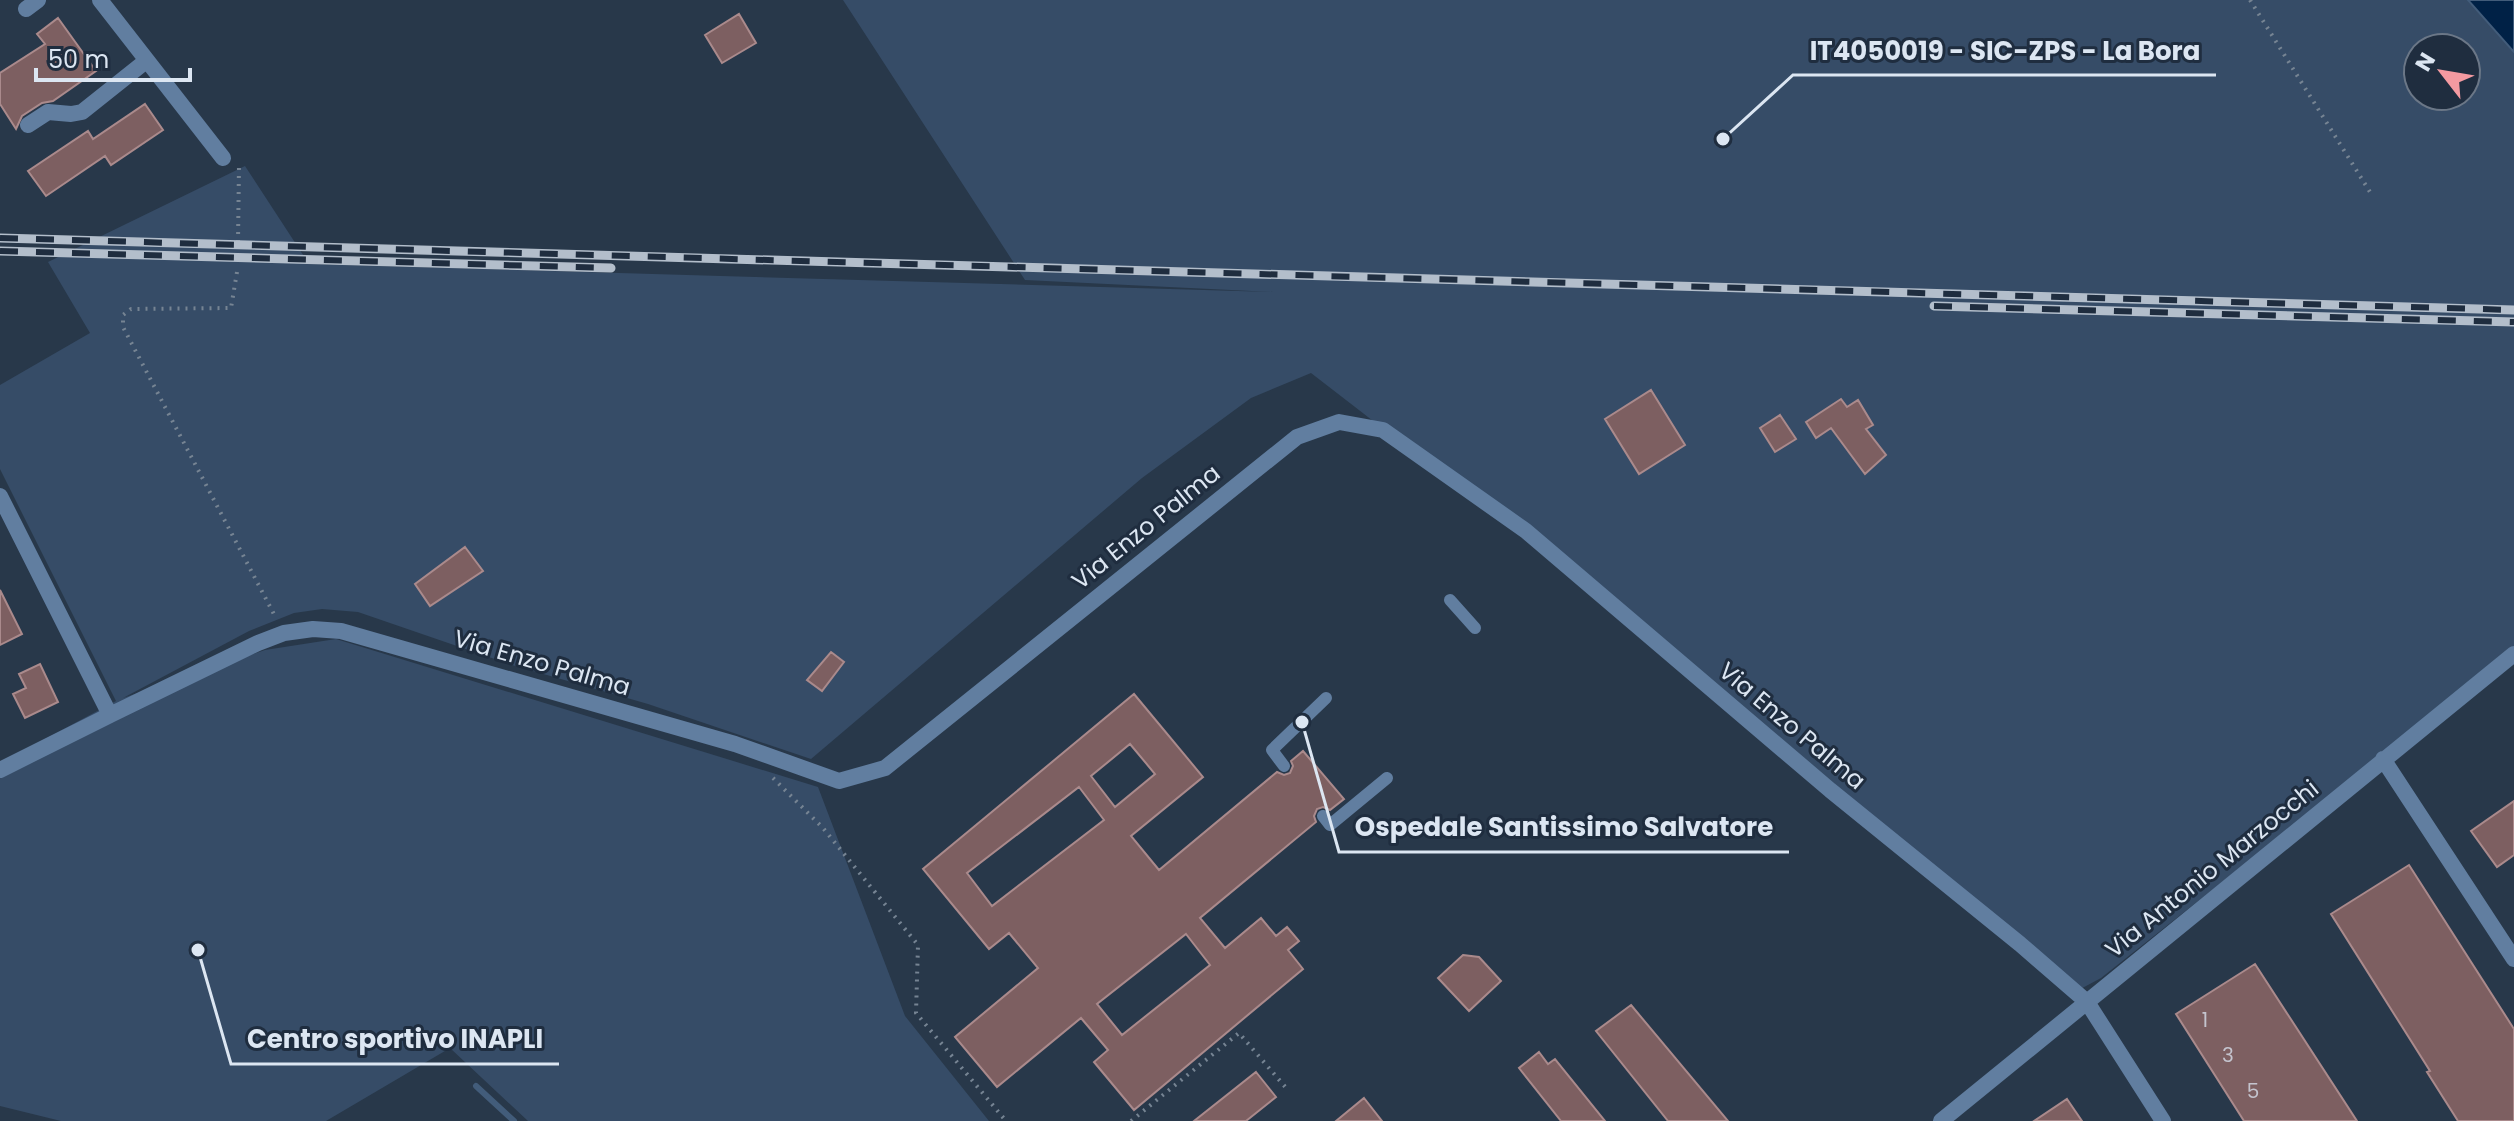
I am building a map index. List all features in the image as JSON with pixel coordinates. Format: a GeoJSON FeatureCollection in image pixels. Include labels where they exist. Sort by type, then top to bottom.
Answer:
{"type":"FeatureCollection","features":[{"type":"Feature","properties":{"kind":"street"},"geometry":{"type":"LineString","coordinates":[[100,0],[223,158]]}},
{"type":"Feature","properties":{"kind":"street"},"geometry":{"type":"LineString","coordinates":[[28,125],[48,112],[82,112],[146,61]]}},
{"type":"Feature","properties":{"kind":"street","name":"Via Enzo Palma"},"geometry":{"type":"LineString","coordinates":[[0,770],[258,643],[284,633],[313,629],[373,638],[735,744],[839,781],[885,768],[1297,437],[1339,422],[1383,430],[1526,531],[1830,790],[2020,944],[2087,1002],[2163,1121]]}},
{"type":"Feature","properties":{"kind":"street"},"geometry":{"type":"LineString","coordinates":[[0,496],[110,715]]}},
{"type":"Feature","properties":{"kind":"street","name":"Via Antonio Marzocchi"},"geometry":{"type":"LineString","coordinates":[[1941,1121],[2514,654]]}},
{"type":"Feature","properties":{"kind":"street"},"geometry":{"type":"LineString","coordinates":[[2383,759],[2514,959]]}},
{"type":"Feature","properties":{"kind":"lane"},"geometry":{"type":"LineString","coordinates":[[1450,600],[1475,628]]}},
{"type":"Feature","properties":{"kind":"lane"},"geometry":{"type":"LineString","coordinates":[[1284,766],[1272,750],[1326,698]]}},
{"type":"Feature","properties":{"kind":"lane"},"geometry":{"type":"LineString","coordinates":[[1323,816],[1330,825],[1387,778]]}},
{"type":"Feature","properties":{"kind":"path"},"geometry":{"type":"LineString","coordinates":[[2250,0],[2370,192]]}},
{"type":"Feature","properties":{"kind":"path"},"geometry":{"type":"LineString","coordinates":[[237,272],[231,308],[131,309],[123,315],[123,327],[284,633]]}},
{"type":"Feature","properties":{"kind":"path"},"geometry":{"type":"LineString","coordinates":[[769,774],[823,828],[918,945],[916,1013],[1006,1121]]}},
{"type":"Feature","properties":{"kind":"path"},"geometry":{"type":"LineString","coordinates":[[1131,1121],[1239,1033],[1287,1089]]}},
{"type":"Feature","properties":{"kind":"shaded area"},"geometry":{"type":"Polygon","coordinates":[[[843,0],[2514,0],[2514,646],[2385,753],[2101,978],[2073,993],[1636,624],[1311,373],[1251,398],[1142,478],[811,759],[648,704],[512,665],[358,612],[322,609],[294,613],[249,631],[123,698],[265,650],[336,639],[818,787],[905,1016],[989,1121],[528,1121],[450,1048],[326,1121],[61,1121],[0,1106],[0,763],[116,701],[0,469],[0,385],[90,333],[48,262],[245,166],[309,264],[1273,292],[1025,280],[843,0]]]}},
{"type":"Feature","properties":{"kind":"shaded area"},"geometry":{"type":"Polygon","coordinates":[[[2468,0],[2514,0],[2514,52],[2468,0]]]}},
{"type":"Feature","properties":{"kind":"building"},"geometry":{"type":"Polygon","coordinates":[[[739,14],[756,43],[722,63],[705,35],[739,14]]]}},
{"type":"Feature","properties":{"kind":"building"},"geometry":{"type":"Polygon","coordinates":[[[58,18],[96,71],[53,101],[42,103],[22,116],[16,129],[0,104],[0,73],[45,44],[37,34],[58,18]]]}},
{"type":"Feature","properties":{"kind":"building"},"geometry":{"type":"Polygon","coordinates":[[[145,104],[163,130],[111,165],[105,156],[46,196],[28,171],[88,131],[93,139],[145,104]]]}},
{"type":"Feature","properties":{"kind":"building"},"geometry":{"type":"Polygon","coordinates":[[[1651,390],[1685,445],[1639,474],[1605,419],[1651,390]]]}},
{"type":"Feature","properties":{"kind":"building"},"geometry":{"type":"Polygon","coordinates":[[[1841,399],[1847,407],[1858,400],[1873,425],[1866,429],[1886,455],[1865,474],[1831,428],[1816,438],[1806,422],[1841,399]]]}},
{"type":"Feature","properties":{"kind":"building"},"geometry":{"type":"Polygon","coordinates":[[[1780,415],[1796,439],[1775,452],[1760,428],[1780,415]]]}},
{"type":"Feature","properties":{"kind":"building"},"geometry":{"type":"Polygon","coordinates":[[[465,547],[483,571],[430,606],[415,584],[465,547]]]}},
{"type":"Feature","properties":{"kind":"building"},"geometry":{"type":"Polygon","coordinates":[[[0,590],[22,634],[0,645],[0,590]]]}},
{"type":"Feature","properties":{"kind":"building"},"geometry":{"type":"Polygon","coordinates":[[[831,652],[844,662],[822,691],[807,680],[831,652]]]}},
{"type":"Feature","properties":{"kind":"building"},"geometry":{"type":"Polygon","coordinates":[[[40,664],[58,702],[25,718],[13,694],[26,688],[19,674],[40,664]]]}},
{"type":"Feature","properties":{"kind":"building"},"geometry":{"type":"Polygon","coordinates":[[[1134,694],[1203,777],[1131,836],[1159,870],[1277,772],[1284,775],[1290,773],[1293,766],[1291,761],[1303,751],[1344,799],[1330,810],[1323,807],[1317,809],[1314,816],[1316,822],[1200,918],[1225,948],[1261,918],[1276,936],[1287,927],[1299,941],[1288,950],[1303,969],[1134,1110],[1094,1062],[1108,1050],[1081,1018],[997,1087],[955,1037],[1038,968],[1009,933],[989,949],[923,869],[1134,694]],[[1130,744],[1091,776],[1115,807],[1155,774],[1130,744]],[[1079,787],[967,873],[992,906],[1104,820],[1079,787]],[[1186,934],[1097,1004],[1122,1035],[1210,965],[1186,934]]]}},
{"type":"Feature","properties":{"kind":"building"},"geometry":{"type":"Polygon","coordinates":[[[2514,801],[2514,855],[2497,867],[2471,831],[2514,801]]]}},
{"type":"Feature","properties":{"kind":"building"},"geometry":{"type":"Polygon","coordinates":[[[2409,865],[2514,1029],[2514,1121],[2458,1121],[2331,914],[2409,865]]]}},
{"type":"Feature","properties":{"kind":"building"},"geometry":{"type":"Polygon","coordinates":[[[1463,955],[1479,957],[1501,981],[1469,1011],[1438,978],[1463,955]]]}},
{"type":"Feature","properties":{"kind":"building"},"geometry":{"type":"Polygon","coordinates":[[[2255,964],[2357,1121],[2244,1121],[2176,1014],[2255,964]]]}},
{"type":"Feature","properties":{"kind":"building"},"geometry":{"type":"Polygon","coordinates":[[[1631,1005],[1728,1121],[1668,1121],[1596,1031],[1631,1005]]]}},
{"type":"Feature","properties":{"kind":"building"},"geometry":{"type":"Polygon","coordinates":[[[1539,1052],[1548,1064],[1555,1059],[1605,1121],[1561,1121],[1519,1068],[1539,1052]]]}},
{"type":"Feature","properties":{"kind":"building"},"geometry":{"type":"Polygon","coordinates":[[[1256,1072],[1276,1097],[1246,1121],[1194,1121],[1256,1072]]]}},
{"type":"Feature","properties":{"kind":"building"},"geometry":{"type":"Polygon","coordinates":[[[1364,1098],[1382,1121],[1336,1121],[1364,1098]]]}},
{"type":"Feature","properties":{"kind":"building"},"geometry":{"type":"Polygon","coordinates":[[[2067,1099],[2082,1121],[2034,1121],[2067,1099]]]}},
{"type":"Feature","properties":{"kind":"waterway"},"geometry":{"type":"LineString","coordinates":[[476,1086],[514,1121]]}},
{"type":"Feature","properties":{"kind":"railway"},"geometry":{"type":"LineString","coordinates":[[0,238],[2514,310]]}},
{"type":"Feature","properties":{"kind":"railway"},"geometry":{"type":"LineString","coordinates":[[0,251],[611,268]]}},
{"type":"Feature","properties":{"kind":"railway"},"geometry":{"type":"LineString","coordinates":[[1934,306],[2514,322]]}},
{"type":"Feature","properties":{"kind":"place","name":"IT4050019 - SIC-ZPS - La Bora"},"geometry":{"type":"Point","coordinates":[1723,139]}},
{"type":"Feature","properties":{"kind":"place","name":"Ospedale Santissimo Salvatore"},"geometry":{"type":"Point","coordinates":[1302,722]}},
{"type":"Feature","properties":{"kind":"place","name":"Centro sportivo INAPLI"},"geometry":{"type":"Point","coordinates":[198,950]}}]}
